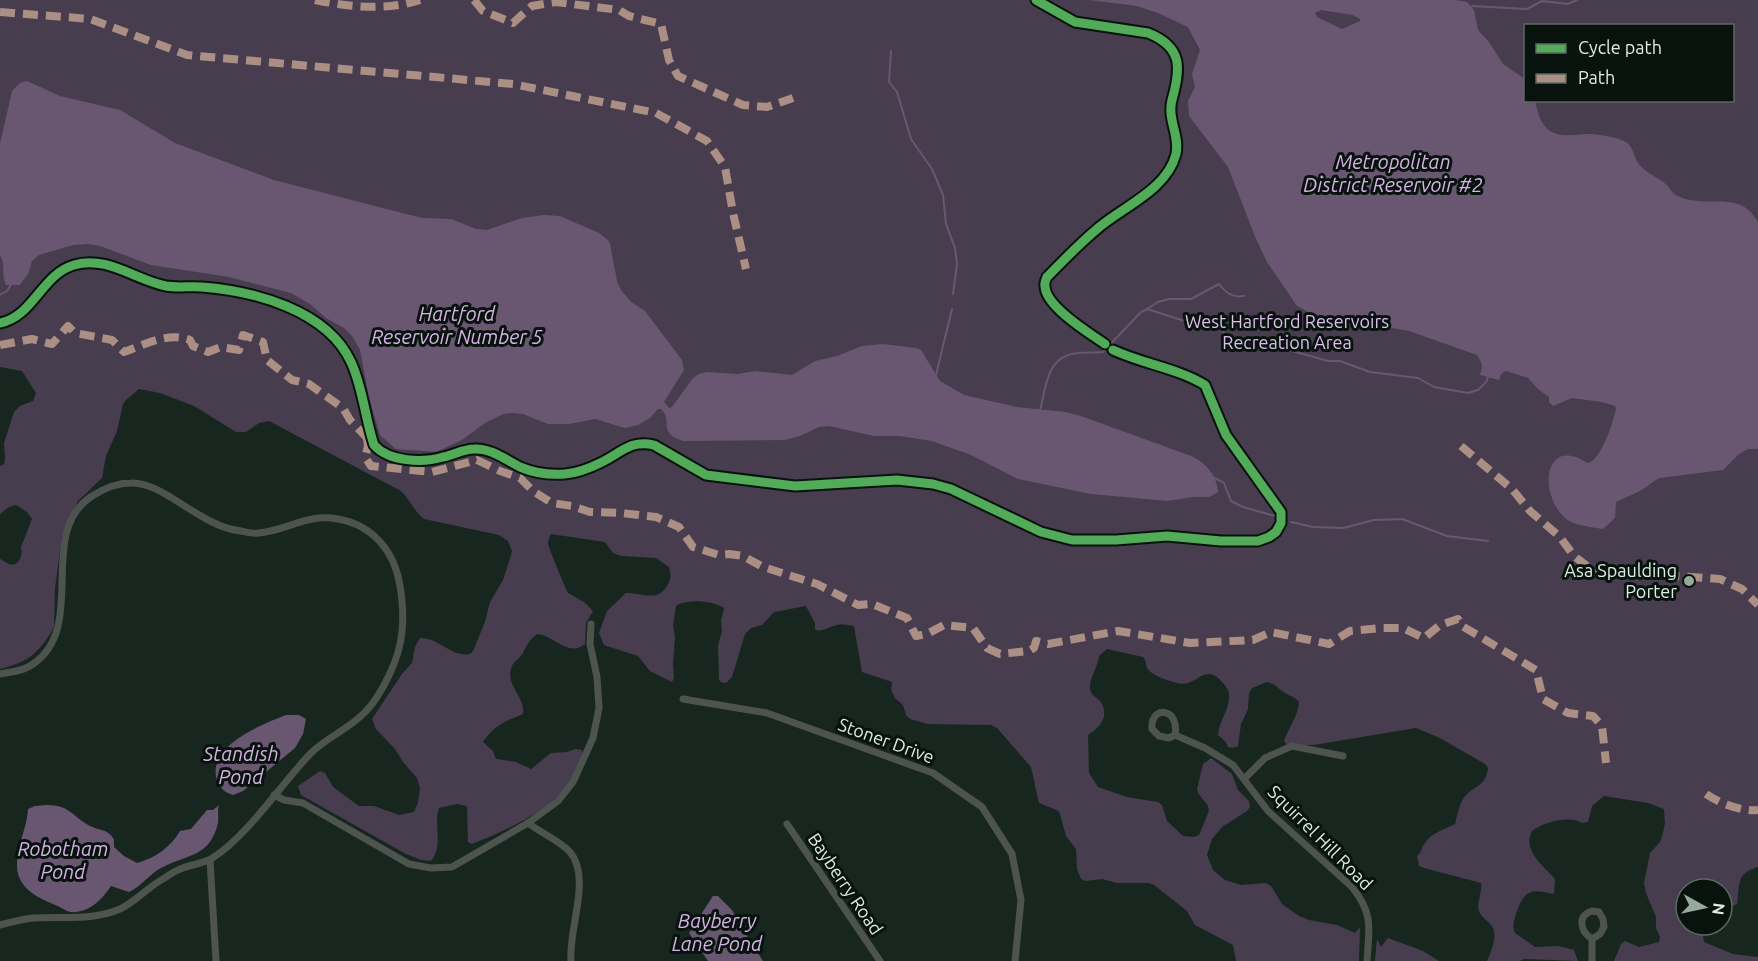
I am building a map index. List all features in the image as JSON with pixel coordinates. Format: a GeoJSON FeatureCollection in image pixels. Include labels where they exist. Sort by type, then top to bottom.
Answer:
{"type":"FeatureCollection","features":[{"type":"Feature","properties":{"kind":"street"},"geometry":{"type":"LineString","coordinates":[[0,674],[31,666],[48,648],[59,621],[64,553],[67,534],[76,511],[100,491],[132,483],[146,485],[206,521],[229,530],[258,533],[314,518],[339,519],[368,530],[384,544],[399,578],[404,609],[401,644],[390,673],[366,711],[312,751],[235,839],[210,860],[178,870],[154,884],[122,908],[90,918],[32,918],[0,925]]}},
{"type":"Feature","properties":{"kind":"street"},"geometry":{"type":"LineString","coordinates":[[274,795],[284,800],[303,803],[410,864],[431,868],[452,867],[528,823],[558,801],[573,782],[593,738],[599,708],[597,677],[590,644],[591,624]]}},
{"type":"Feature","properties":{"kind":"street","name":"Stoner Drive"},"geometry":{"type":"LineString","coordinates":[[683,699],[767,713],[933,773],[982,807],[1012,854],[1021,900],[1015,961]]}},
{"type":"Feature","properties":{"kind":"street"},"geometry":{"type":"LineString","coordinates":[[1175,735],[1227,761],[1245,778]]}},
{"type":"Feature","properties":{"kind":"street","name":"Squirrel Hill Road"},"geometry":{"type":"LineString","coordinates":[[1343,756],[1292,746],[1265,758],[1245,778],[1264,806],[1352,887],[1363,901],[1369,919],[1368,960]]}},
{"type":"Feature","properties":{"kind":"street"},"geometry":{"type":"LineString","coordinates":[[528,823],[569,850],[578,865],[579,886],[570,945],[571,961]]}},
{"type":"Feature","properties":{"kind":"street","name":"Bayberry Road"},"geometry":{"type":"LineString","coordinates":[[787,824],[880,961]]}},
{"type":"Feature","properties":{"kind":"street"},"geometry":{"type":"LineString","coordinates":[[210,860],[216,961]]}},
{"type":"Feature","properties":{"kind":"street"},"geometry":{"type":"LineString","coordinates":[[1592,939],[1592,961]]}},
{"type":"Feature","properties":{"kind":"green space","name":"West Hartford Reservoirs Recreation Area"},"geometry":{"type":"Polygon","coordinates":[[[0,0],[1758,0],[1758,867],[1742,876],[1737,904],[1734,905],[1734,877],[1674,877],[1674,937],[1703,937],[1704,942],[1733,954],[1758,957],[1758,961],[1614,961],[1621,944],[1625,941],[1639,947],[1659,942],[1656,917],[1644,883],[1650,853],[1660,842],[1665,823],[1664,809],[1648,803],[1604,796],[1592,806],[1588,822],[1557,821],[1532,831],[1530,845],[1532,851],[1555,879],[1554,893],[1538,891],[1524,897],[1514,924],[1515,933],[1535,947],[1558,946],[1574,950],[1578,961],[1524,959],[1487,961],[1494,943],[1494,933],[1491,925],[1479,911],[1481,883],[1419,866],[1417,856],[1431,836],[1455,824],[1463,799],[1487,775],[1488,768],[1485,764],[1440,738],[1416,728],[1314,745],[1287,745],[1284,741],[1299,702],[1267,682],[1252,688],[1249,693],[1248,709],[1241,724],[1238,746],[1228,747],[1218,735],[1228,705],[1229,693],[1225,685],[1216,677],[1205,674],[1184,684],[1177,683],[1150,672],[1143,657],[1107,649],[1099,656],[1090,685],[1093,695],[1104,709],[1104,718],[1099,726],[1088,735],[1089,773],[1098,787],[1127,797],[1158,802],[1162,805],[1167,821],[1183,836],[1194,837],[1199,835],[1209,811],[1197,789],[1203,764],[1211,758],[1232,774],[1238,790],[1249,801],[1250,807],[1222,827],[1212,839],[1207,855],[1213,870],[1225,880],[1241,885],[1266,883],[1271,886],[1282,904],[1309,920],[1337,925],[1355,933],[1360,927],[1359,961],[1236,961],[1233,945],[1195,925],[1187,911],[1154,885],[1081,879],[1077,869],[1076,849],[1066,836],[1059,811],[1039,803],[1031,767],[997,728],[991,725],[928,724],[910,719],[903,705],[895,698],[891,690],[892,682],[862,672],[854,626],[839,625],[824,630],[815,630],[815,623],[806,606],[774,612],[762,625],[751,628],[745,634],[732,677],[726,683],[719,680],[718,646],[724,608],[700,601],[687,602],[676,606],[673,625],[675,637],[672,682],[650,671],[638,656],[604,645],[599,633],[607,611],[626,593],[653,595],[663,591],[670,579],[669,567],[656,558],[621,556],[613,553],[605,542],[551,534],[549,546],[568,593],[584,602],[593,611],[586,623],[585,644],[579,648],[573,648],[543,635],[537,634],[532,638],[510,671],[510,678],[521,701],[523,714],[496,728],[483,742],[493,751],[496,759],[516,762],[531,769],[551,753],[575,749],[582,750],[582,753],[572,777],[555,799],[533,815],[472,844],[468,842],[467,806],[457,804],[439,808],[438,842],[435,855],[431,861],[421,860],[406,854],[301,795],[298,786],[320,771],[325,773],[333,787],[359,806],[374,806],[399,815],[414,812],[420,788],[417,778],[376,729],[372,719],[412,663],[415,647],[420,638],[433,641],[457,653],[470,654],[473,651],[485,622],[490,602],[503,580],[511,555],[512,551],[508,541],[499,535],[424,519],[401,491],[269,421],[259,423],[246,432],[236,432],[194,406],[160,393],[139,389],[123,404],[117,431],[106,456],[102,478],[78,501],[62,536],[52,631],[36,652],[24,660],[0,669],[0,559],[12,565],[18,562],[32,519],[27,512],[16,505],[0,514],[0,466],[4,464],[4,443],[14,412],[20,406],[33,401],[36,393],[22,371],[0,367],[0,0]]]}},
{"type":"Feature","properties":{"kind":"green space"},"geometry":{"type":"Polygon","coordinates":[[[1388,938],[1423,951],[1439,961],[1375,961],[1377,939],[1381,947],[1388,938]]]}},
{"type":"Feature","properties":{"kind":"water","name":"Metropolitan District Reservoir #2"},"geometry":{"type":"Polygon","coordinates":[[[1089,0],[1455,0],[1467,2],[1474,10],[1478,30],[1503,64],[1524,78],[1524,102],[1535,102],[1542,122],[1552,132],[1565,135],[1592,134],[1624,141],[1631,148],[1641,166],[1667,185],[1676,195],[1691,200],[1733,203],[1751,212],[1758,222],[1758,449],[1748,449],[1739,454],[1723,470],[1659,478],[1640,491],[1616,502],[1615,518],[1603,529],[1571,522],[1561,514],[1554,503],[1550,491],[1551,468],[1556,460],[1564,456],[1576,457],[1588,463],[1593,460],[1602,448],[1610,430],[1615,406],[1572,398],[1553,406],[1549,402],[1549,397],[1528,378],[1506,371],[1501,374],[1499,380],[1480,375],[1482,365],[1477,355],[1409,331],[1312,314],[1297,306],[1267,262],[1228,167],[1189,116],[1188,101],[1195,87],[1192,74],[1200,50],[1188,27],[1137,6],[1089,0]],[[1321,10],[1315,13],[1317,17],[1342,29],[1360,19],[1353,15],[1321,10]]]}},
{"type":"Feature","properties":{"kind":"water","name":"Hartford Reservoir Number 5"},"geometry":{"type":"Polygon","coordinates":[[[27,81],[60,96],[120,110],[175,143],[274,180],[423,218],[451,219],[476,229],[487,230],[522,218],[544,215],[560,216],[599,233],[610,244],[621,290],[631,302],[645,311],[682,360],[684,370],[664,402],[669,408],[693,378],[707,372],[738,374],[755,371],[792,375],[815,361],[837,356],[862,346],[883,344],[916,348],[921,350],[940,381],[964,395],[1017,407],[1081,416],[1191,456],[1210,470],[1218,492],[1209,497],[1167,501],[1091,494],[1018,479],[971,455],[932,441],[900,436],[874,436],[829,426],[819,427],[785,440],[683,441],[670,434],[665,413],[661,409],[638,425],[625,428],[595,419],[569,424],[548,424],[523,414],[503,414],[485,423],[462,440],[436,452],[396,449],[380,435],[369,398],[360,350],[352,336],[310,304],[291,293],[229,277],[151,265],[89,244],[73,245],[39,255],[32,261],[28,274],[20,285],[6,285],[0,255],[0,144],[12,91],[20,83],[27,81]]]}},
{"type":"Feature","properties":{"kind":"water","name":"Standish Pond"},"geometry":{"type":"Polygon","coordinates":[[[286,715],[299,715],[306,719],[303,734],[295,748],[243,791],[233,795],[225,791],[217,780],[216,768],[220,757],[228,747],[251,731],[286,715]]]}},
{"type":"Feature","properties":{"kind":"water","name":"Robotham Pond"},"geometry":{"type":"Polygon","coordinates":[[[47,805],[66,809],[84,823],[107,832],[114,840],[114,847],[137,863],[162,851],[180,831],[191,829],[207,810],[213,810],[219,805],[218,823],[210,842],[204,848],[158,870],[129,892],[111,886],[91,906],[73,912],[45,900],[26,888],[18,875],[18,852],[28,809],[47,805]]]}},
{"type":"Feature","properties":{"kind":"water","name":"Bayberry Lane Pond"},"geometry":{"type":"Polygon","coordinates":[[[713,896],[718,896],[732,910],[763,961],[708,961],[689,933],[713,896]]]}},
{"type":"Feature","properties":{"kind":"waterway"},"geometry":{"type":"LineString","coordinates":[[1472,6],[1527,9],[1542,1],[1568,4],[1577,0]]}},
{"type":"Feature","properties":{"kind":"waterway"},"geometry":{"type":"LineString","coordinates":[[891,51],[889,82],[897,92],[911,139],[932,169],[943,195],[946,224],[955,248],[957,264],[953,294]]}},
{"type":"Feature","properties":{"kind":"waterway"},"geometry":{"type":"LineString","coordinates":[[0,295],[7,291],[12,283]]}},
{"type":"Feature","properties":{"kind":"waterway"},"geometry":{"type":"LineString","coordinates":[[1147,309],[1158,302],[1169,299],[1191,299],[1219,284],[1230,294],[1244,296]]}},
{"type":"Feature","properties":{"kind":"waterway"},"geometry":{"type":"LineString","coordinates":[[935,379],[952,309]]}},
{"type":"Feature","properties":{"kind":"waterway"},"geometry":{"type":"LineString","coordinates":[[1040,411],[1049,374],[1060,360],[1068,355],[1103,352],[1141,312],[1147,309],[1191,323],[1218,328],[1241,346],[1274,346],[1328,361],[1340,361],[1370,372],[1418,378],[1434,387],[1468,393],[1478,390],[1489,375]]}},
{"type":"Feature","properties":{"kind":"waterway"},"geometry":{"type":"LineString","coordinates":[[1211,476],[1224,483],[1231,501],[1243,507],[1275,516]]}},
{"type":"Feature","properties":{"kind":"waterway"},"geometry":{"type":"LineString","coordinates":[[1291,522],[1313,527],[1343,528],[1374,520],[1402,519],[1447,536],[1488,541]]}},
{"type":"Feature","properties":{"kind":"marked path"},"geometry":{"type":"LineString","coordinates":[[315,0],[368,7],[394,6],[420,0]]}},
{"type":"Feature","properties":{"kind":"marked path"},"geometry":{"type":"LineString","coordinates":[[474,0],[483,11],[513,23],[532,6],[556,2],[619,10],[629,16],[661,24],[669,60],[678,76],[743,105],[767,107],[793,98]]}},
{"type":"Feature","properties":{"kind":"marked path"},"geometry":{"type":"LineString","coordinates":[[0,12],[90,19],[187,55],[513,84],[656,113],[707,141],[725,167],[746,269]]}},
{"type":"Feature","properties":{"kind":"marked path"},"geometry":{"type":"LineString","coordinates":[[0,345],[32,339],[52,344],[68,326],[75,333],[112,340],[124,352],[157,340],[173,337],[190,340],[193,346],[208,352],[221,347],[239,350],[243,335],[263,342],[267,360],[292,380],[309,384],[343,408],[350,420],[371,442]]}},
{"type":"Feature","properties":{"kind":"marked path"},"geometry":{"type":"LineString","coordinates":[[367,438],[368,446],[365,457],[371,466],[432,472],[477,460],[520,478],[533,491],[552,503],[590,512],[656,517],[679,527],[693,547],[719,555],[743,556],[763,567],[817,584],[858,605],[872,604],[907,618],[916,636],[927,634],[944,625],[973,628],[987,648],[1000,654],[1029,651],[1034,648],[1036,641],[1048,644],[1118,631],[1190,643],[1253,640],[1271,632],[1329,644],[1350,631],[1382,628],[1403,628],[1424,638],[1440,625],[1458,619],[1462,626],[1536,670],[1543,699],[1568,713],[1593,716],[1602,726],[1606,763]]}},
{"type":"Feature","properties":{"kind":"marked path"},"geometry":{"type":"LineString","coordinates":[[1461,446],[1512,489],[1530,511],[1560,537],[1574,556],[1587,566],[1613,572],[1720,579],[1742,589],[1758,605]]}},
{"type":"Feature","properties":{"kind":"marked path"},"geometry":{"type":"LineString","coordinates":[[1706,794],[1731,806],[1745,810],[1758,810]]}},
{"type":"Feature","properties":{"kind":"cycle path"},"geometry":{"type":"LineString","coordinates":[[1036,0],[1075,22],[1148,33],[1168,45],[1178,68],[1171,107],[1177,147],[1171,167],[1154,188],[1107,221],[1084,241],[1047,277],[1045,283],[1047,294],[1052,302],[1079,326],[1105,344]]}},
{"type":"Feature","properties":{"kind":"cycle path"},"geometry":{"type":"LineString","coordinates":[[0,323],[21,313],[63,270],[74,265],[98,263],[166,286],[202,287],[244,293],[287,306],[307,316],[340,344],[355,372],[374,445],[380,451],[397,458],[426,460],[466,450],[480,449],[492,452],[531,471],[565,474],[592,467],[626,448],[646,444],[654,445],[706,475],[795,486],[897,480],[933,484],[951,489],[1041,532],[1072,540],[1116,540],[1167,536],[1221,541],[1258,541],[1276,532],[1281,523],[1281,512],[1226,435],[1205,385],[1183,374],[1113,350]]}},
{"type":"Feature","properties":{"kind":"place","name":"Asa Spaulding Porter"},"geometry":{"type":"Point","coordinates":[1689,581]}}]}
